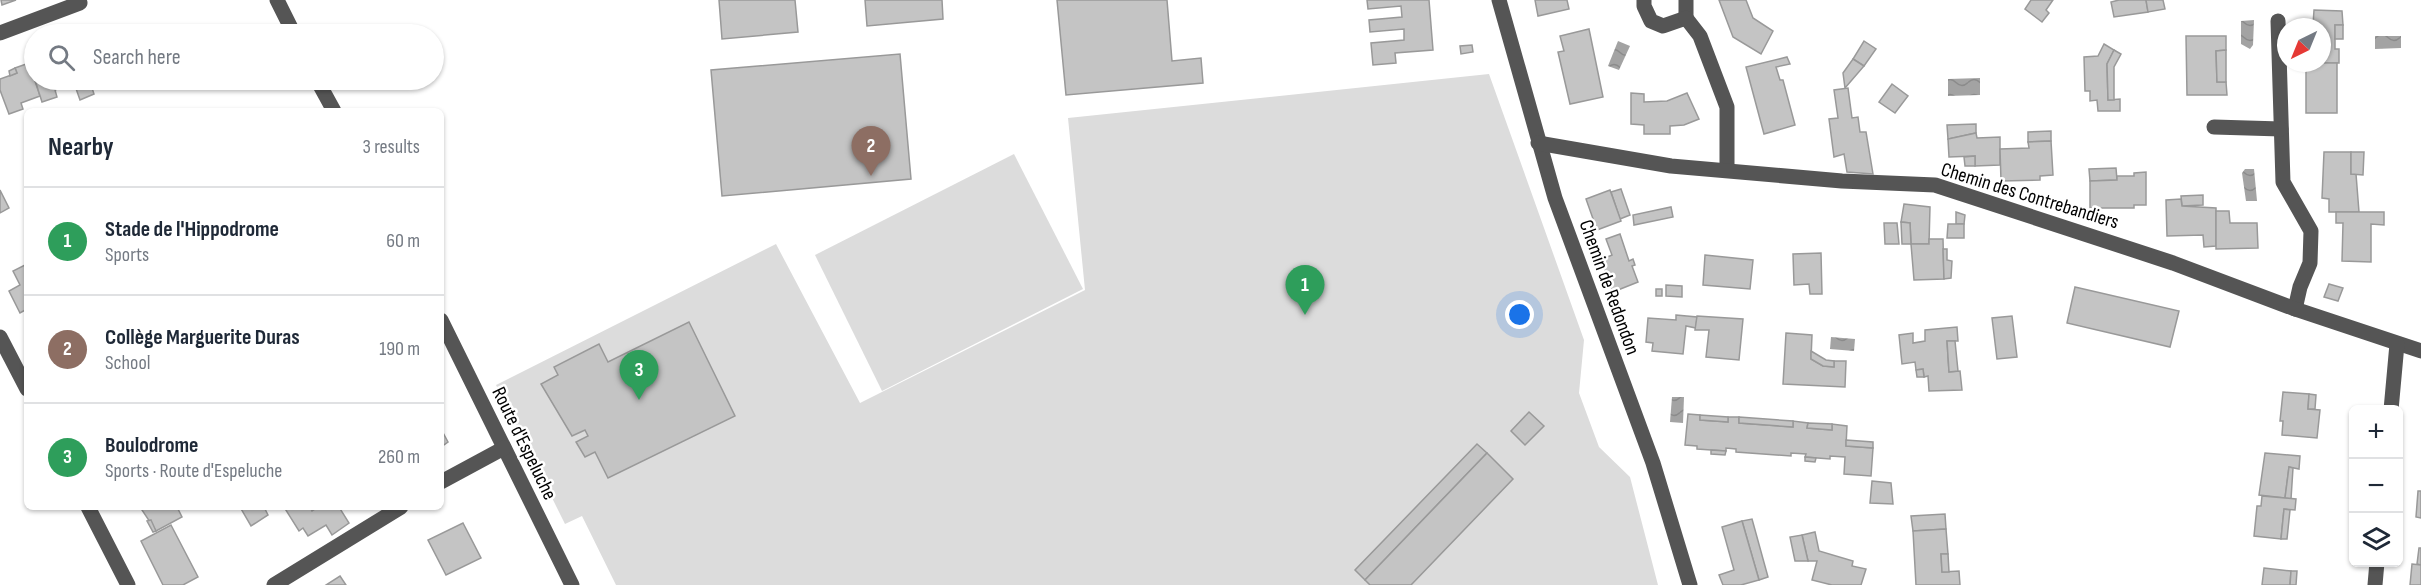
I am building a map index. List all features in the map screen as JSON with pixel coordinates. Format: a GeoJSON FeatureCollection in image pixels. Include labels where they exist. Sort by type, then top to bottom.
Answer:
{"type":"FeatureCollection","features":[{"type":"Feature","properties":{"kind":"street"},"geometry":{"type":"LineString","coordinates":[[277,0],[289,24]]}},
{"type":"Feature","properties":{"kind":"street","name":"Chemin de Redondon"},"geometry":{"type":"LineString","coordinates":[[1499,0],[1538,143],[1574,253],[1653,463],[1690,585]]}},
{"type":"Feature","properties":{"kind":"street"},"geometry":{"type":"LineString","coordinates":[[1644,0],[1644,6],[1651,21],[1663,26],[1686,18]]}},
{"type":"Feature","properties":{"kind":"street"},"geometry":{"type":"LineString","coordinates":[[1686,0],[1686,18],[1701,36],[1727,107],[1727,169]]}},
{"type":"Feature","properties":{"kind":"street"},"geometry":{"type":"LineString","coordinates":[[0,33],[80,3]]}},
{"type":"Feature","properties":{"kind":"street"},"geometry":{"type":"LineString","coordinates":[[2279,72],[2283,182],[2311,231],[2310,263],[2300,287],[2295,309]]}},
{"type":"Feature","properties":{"kind":"street"},"geometry":{"type":"LineString","coordinates":[[322,90],[332,108]]}},
{"type":"Feature","properties":{"kind":"street"},"geometry":{"type":"LineString","coordinates":[[2214,127],[2281,129]]}},
{"type":"Feature","properties":{"kind":"street","name":"Chemin des Contrebandiers"},"geometry":{"type":"LineString","coordinates":[[1538,143],[1671,166],[1727,169],[1842,181],[1935,185],[2173,263],[2295,309],[2421,351]]}},
{"type":"Feature","properties":{"kind":"street","name":"Route d'Espeluche"},"geometry":{"type":"LineString","coordinates":[[444,326],[572,585]]}},
{"type":"Feature","properties":{"kind":"street"},"geometry":{"type":"LineString","coordinates":[[0,337],[24,384]]}},
{"type":"Feature","properties":{"kind":"street"},"geometry":{"type":"LineString","coordinates":[[2391,405],[2397,344]]}},
{"type":"Feature","properties":{"kind":"street"},"geometry":{"type":"LineString","coordinates":[[444,480],[504,447]]}},
{"type":"Feature","properties":{"kind":"street"},"geometry":{"type":"LineString","coordinates":[[90,510],[128,585]]}},
{"type":"Feature","properties":{"kind":"street"},"geometry":{"type":"LineString","coordinates":[[274,585],[396,510]]}},
{"type":"Feature","properties":{"kind":"street"},"geometry":{"type":"LineString","coordinates":[[2375,585],[2377,567]]}},
{"type":"Feature","properties":{"kind":"shaded area"},"geometry":{"type":"Polygon","coordinates":[[[1489,74],[1584,340],[1579,393],[1599,447],[1630,477],[1658,585],[616,585],[582,516],[565,524],[496,385],[776,244],[860,403],[1085,290],[1068,118],[1489,74]]]}},
{"type":"Feature","properties":{"kind":"shaded area"},"geometry":{"type":"Polygon","coordinates":[[[1014,154],[1083,289],[882,391],[815,255],[1014,154]]]}},
{"type":"Feature","properties":{"kind":"water"},"geometry":{"type":"Polygon","coordinates":[[[2254,20],[2253,45],[2250,49],[2241,44],[2241,21],[2254,20]]]}},
{"type":"Feature","properties":{"kind":"water"},"geometry":{"type":"Polygon","coordinates":[[[2375,36],[2401,36],[2401,48],[2375,49],[2375,36]]]}},
{"type":"Feature","properties":{"kind":"water"},"geometry":{"type":"Polygon","coordinates":[[[1618,41],[1630,46],[1619,70],[1608,66],[1618,41]]]}},
{"type":"Feature","properties":{"kind":"water"},"geometry":{"type":"Polygon","coordinates":[[[1980,78],[1980,95],[1948,96],[1948,79],[1980,78]]]}},
{"type":"Feature","properties":{"kind":"water"},"geometry":{"type":"Polygon","coordinates":[[[2245,169],[2254,169],[2257,201],[2246,201],[2242,173],[2245,169]]]}},
{"type":"Feature","properties":{"kind":"water"},"geometry":{"type":"Polygon","coordinates":[[[1831,337],[1855,339],[1854,351],[1830,349],[1831,337]]]}},
{"type":"Feature","properties":{"kind":"water"},"geometry":{"type":"Polygon","coordinates":[[[1672,397],[1684,397],[1683,423],[1670,422],[1672,397]]]}},
{"type":"Feature","properties":{"kind":"building"},"geometry":{"type":"Polygon","coordinates":[[[1,0],[16,0],[2,5],[1,0]]]}},
{"type":"Feature","properties":{"kind":"building"},"geometry":{"type":"Polygon","coordinates":[[[719,0],[795,0],[798,32],[722,39],[719,0]]]}},
{"type":"Feature","properties":{"kind":"building"},"geometry":{"type":"Polygon","coordinates":[[[865,0],[942,0],[943,19],[867,26],[865,0]]]}},
{"type":"Feature","properties":{"kind":"building"},"geometry":{"type":"Polygon","coordinates":[[[1057,0],[1167,0],[1172,61],[1201,58],[1203,83],[1066,95],[1057,0]]]}},
{"type":"Feature","properties":{"kind":"building"},"geometry":{"type":"Polygon","coordinates":[[[1367,0],[1429,0],[1433,50],[1395,53],[1396,63],[1373,65],[1371,43],[1404,40],[1404,29],[1370,32],[1369,20],[1402,17],[1401,6],[1368,9],[1367,0]]]}},
{"type":"Feature","properties":{"kind":"building"},"geometry":{"type":"Polygon","coordinates":[[[1535,0],[1567,0],[1569,9],[1538,16],[1535,0]]]}},
{"type":"Feature","properties":{"kind":"building"},"geometry":{"type":"Polygon","coordinates":[[[1719,0],[1746,0],[1753,18],[1773,31],[1761,54],[1733,37],[1719,0]]]}},
{"type":"Feature","properties":{"kind":"building"},"geometry":{"type":"Polygon","coordinates":[[[2031,0],[2053,0],[2046,10],[2049,13],[2042,22],[2025,9],[2031,0]]]}},
{"type":"Feature","properties":{"kind":"building"},"geometry":{"type":"Polygon","coordinates":[[[2146,0],[2148,12],[2114,17],[2111,2],[2146,0]]]}},
{"type":"Feature","properties":{"kind":"building"},"geometry":{"type":"Polygon","coordinates":[[[2146,0],[2163,0],[2165,9],[2148,12],[2146,0]]]}},
{"type":"Feature","properties":{"kind":"building"},"geometry":{"type":"Polygon","coordinates":[[[2314,10],[2342,11],[2343,25],[2335,25],[2335,49],[2339,49],[2339,63],[2331,63],[2331,18],[2313,18],[2314,10]]]}},
{"type":"Feature","properties":{"kind":"building"},"geometry":{"type":"Polygon","coordinates":[[[2335,25],[2343,25],[2343,39],[2335,39],[2335,25]]]}},
{"type":"Feature","properties":{"kind":"building"},"geometry":{"type":"Polygon","coordinates":[[[1589,29],[1603,97],[1570,104],[1558,52],[1564,51],[1560,36],[1589,29]]]}},
{"type":"Feature","properties":{"kind":"building"},"geometry":{"type":"Polygon","coordinates":[[[2186,36],[2226,36],[2226,50],[2216,51],[2217,82],[2226,82],[2227,95],[2187,95],[2186,36]]]}},
{"type":"Feature","properties":{"kind":"building"},"geometry":{"type":"Polygon","coordinates":[[[1864,41],[1876,49],[1864,66],[1853,59],[1864,41]]]}},
{"type":"Feature","properties":{"kind":"building"},"geometry":{"type":"Polygon","coordinates":[[[2104,44],[2114,50],[2107,64],[2108,100],[2120,99],[2120,111],[2098,111],[2097,100],[2090,101],[2090,91],[2085,91],[2084,57],[2098,56],[2104,44]]]}},
{"type":"Feature","properties":{"kind":"building"},"geometry":{"type":"Polygon","coordinates":[[[1472,45],[1473,52],[1461,54],[1460,46],[1472,45]]]}},
{"type":"Feature","properties":{"kind":"building"},"geometry":{"type":"Polygon","coordinates":[[[2114,50],[2121,54],[2114,67],[2114,100],[2108,100],[2107,64],[2114,50]]]}},
{"type":"Feature","properties":{"kind":"building"},"geometry":{"type":"Polygon","coordinates":[[[2226,50],[2226,82],[2217,82],[2216,51],[2226,50]]]}},
{"type":"Feature","properties":{"kind":"building"},"geometry":{"type":"Polygon","coordinates":[[[900,54],[911,179],[722,196],[711,70],[900,54]]]}},
{"type":"Feature","properties":{"kind":"building"},"geometry":{"type":"Polygon","coordinates":[[[1787,57],[1790,64],[1776,67],[1780,80],[1783,80],[1795,125],[1764,134],[1746,67],[1787,57]]]}},
{"type":"Feature","properties":{"kind":"building"},"geometry":{"type":"Polygon","coordinates":[[[1853,59],[1864,66],[1845,88],[1843,73],[1853,59]]]}},
{"type":"Feature","properties":{"kind":"building"},"geometry":{"type":"Polygon","coordinates":[[[2331,63],[2337,63],[2337,113],[2306,113],[2306,72],[2331,72],[2331,63]]]}},
{"type":"Feature","properties":{"kind":"building"},"geometry":{"type":"Polygon","coordinates":[[[24,65],[24,90],[38,90],[40,96],[21,103],[23,109],[9,114],[0,90],[0,79],[17,73],[15,68],[24,65]]]}},
{"type":"Feature","properties":{"kind":"building"},"geometry":{"type":"Polygon","coordinates":[[[15,68],[17,73],[10,76],[9,71],[15,68]]]}},
{"type":"Feature","properties":{"kind":"building"},"geometry":{"type":"Polygon","coordinates":[[[1892,84],[1908,96],[1895,113],[1879,102],[1892,84]]]}},
{"type":"Feature","properties":{"kind":"building"},"geometry":{"type":"Polygon","coordinates":[[[1848,88],[1852,118],[1858,117],[1860,132],[1866,132],[1873,174],[1847,172],[1844,154],[1834,157],[1829,119],[1838,118],[1834,90],[1848,88]]]}},
{"type":"Feature","properties":{"kind":"building"},"geometry":{"type":"Polygon","coordinates":[[[38,90],[55,90],[57,97],[42,102],[38,90]]]}},
{"type":"Feature","properties":{"kind":"building"},"geometry":{"type":"Polygon","coordinates":[[[76,90],[93,90],[94,94],[80,100],[76,90]]]}},
{"type":"Feature","properties":{"kind":"building"},"geometry":{"type":"Polygon","coordinates":[[[1631,93],[1644,94],[1644,102],[1667,101],[1687,93],[1699,119],[1684,125],[1670,126],[1670,134],[1644,134],[1644,125],[1631,124],[1631,93]]]}},
{"type":"Feature","properties":{"kind":"building"},"geometry":{"type":"Polygon","coordinates":[[[1976,124],[1976,133],[1948,139],[1947,125],[1976,124]]]}},
{"type":"Feature","properties":{"kind":"building"},"geometry":{"type":"Polygon","coordinates":[[[2051,131],[2051,141],[2028,142],[2028,132],[2051,131]]]}},
{"type":"Feature","properties":{"kind":"building"},"geometry":{"type":"Polygon","coordinates":[[[1976,133],[1977,138],[2000,137],[2000,165],[1975,166],[1975,156],[1949,157],[1948,139],[1976,133]]]}},
{"type":"Feature","properties":{"kind":"building"},"geometry":{"type":"Polygon","coordinates":[[[2051,141],[2053,175],[2040,176],[2040,180],[2001,181],[2000,149],[2029,148],[2028,142],[2051,141]]]}},
{"type":"Feature","properties":{"kind":"building"},"geometry":{"type":"Polygon","coordinates":[[[2324,152],[2351,152],[2351,174],[2356,174],[2359,212],[2329,212],[2329,199],[2322,198],[2324,152]]]}},
{"type":"Feature","properties":{"kind":"building"},"geometry":{"type":"Polygon","coordinates":[[[2351,152],[2364,152],[2363,175],[2351,174],[2351,152]]]}},
{"type":"Feature","properties":{"kind":"building"},"geometry":{"type":"Polygon","coordinates":[[[1975,156],[1975,166],[1965,166],[1964,157],[1975,156]]]}},
{"type":"Feature","properties":{"kind":"building"},"geometry":{"type":"Polygon","coordinates":[[[2116,168],[2117,180],[2090,181],[2089,169],[2116,168]]]}},
{"type":"Feature","properties":{"kind":"building"},"geometry":{"type":"Polygon","coordinates":[[[2146,172],[2146,205],[2134,205],[2134,208],[2090,208],[2090,181],[2117,180],[2117,176],[2134,176],[2134,173],[2146,172]]]}},
{"type":"Feature","properties":{"kind":"building"},"geometry":{"type":"Polygon","coordinates":[[[1621,189],[1630,215],[1620,219],[1611,192],[1621,189]]]}},
{"type":"Feature","properties":{"kind":"building"},"geometry":{"type":"Polygon","coordinates":[[[0,190],[9,208],[0,213],[0,190]]]}},
{"type":"Feature","properties":{"kind":"building"},"geometry":{"type":"Polygon","coordinates":[[[1610,190],[1621,221],[1597,230],[1586,199],[1610,190]]]}},
{"type":"Feature","properties":{"kind":"building"},"geometry":{"type":"Polygon","coordinates":[[[2203,195],[2203,205],[2182,206],[2181,196],[2203,195]]]}},
{"type":"Feature","properties":{"kind":"building"},"geometry":{"type":"Polygon","coordinates":[[[2181,199],[2182,206],[2216,208],[2216,246],[2204,247],[2203,235],[2167,236],[2166,200],[2181,199]]]}},
{"type":"Feature","properties":{"kind":"building"},"geometry":{"type":"Polygon","coordinates":[[[1904,204],[1930,207],[1929,244],[1911,244],[1910,223],[1901,222],[1904,204]]]}},
{"type":"Feature","properties":{"kind":"building"},"geometry":{"type":"Polygon","coordinates":[[[1671,207],[1673,217],[1634,225],[1633,215],[1671,207]]]}},
{"type":"Feature","properties":{"kind":"building"},"geometry":{"type":"Polygon","coordinates":[[[2216,211],[2229,211],[2230,223],[2257,223],[2258,248],[2216,249],[2216,211]]]}},
{"type":"Feature","properties":{"kind":"building"},"geometry":{"type":"Polygon","coordinates":[[[1956,212],[1965,215],[1964,224],[1956,224],[1956,212]]]}},
{"type":"Feature","properties":{"kind":"building"},"geometry":{"type":"Polygon","coordinates":[[[2336,212],[2384,212],[2384,225],[2371,224],[2371,262],[2342,261],[2343,223],[2336,223],[2336,212]]]}},
{"type":"Feature","properties":{"kind":"building"},"geometry":{"type":"Polygon","coordinates":[[[1901,222],[1910,223],[1911,244],[1902,244],[1901,222]]]}},
{"type":"Feature","properties":{"kind":"building"},"geometry":{"type":"Polygon","coordinates":[[[1884,223],[1897,223],[1899,244],[1885,244],[1884,223]]]}},
{"type":"Feature","properties":{"kind":"building"},"geometry":{"type":"Polygon","coordinates":[[[1948,224],[1964,224],[1964,238],[1947,238],[1948,224]]]}},
{"type":"Feature","properties":{"kind":"building"},"geometry":{"type":"Polygon","coordinates":[[[1620,234],[1629,261],[1633,259],[1635,265],[1632,266],[1638,282],[1613,292],[1601,260],[1612,255],[1606,239],[1620,234]]]}},
{"type":"Feature","properties":{"kind":"building"},"geometry":{"type":"Polygon","coordinates":[[[1929,239],[1943,239],[1944,279],[1914,280],[1911,244],[1929,244],[1929,239]]]}},
{"type":"Feature","properties":{"kind":"building"},"geometry":{"type":"Polygon","coordinates":[[[1943,249],[1947,249],[1947,260],[1952,261],[1951,278],[1944,279],[1943,249]]]}},
{"type":"Feature","properties":{"kind":"building"},"geometry":{"type":"Polygon","coordinates":[[[1821,253],[1822,294],[1810,294],[1809,284],[1794,285],[1793,254],[1821,253]]]}},
{"type":"Feature","properties":{"kind":"building"},"geometry":{"type":"Polygon","coordinates":[[[1705,255],[1753,260],[1750,289],[1703,285],[1705,255]]]}},
{"type":"Feature","properties":{"kind":"building"},"geometry":{"type":"Polygon","coordinates":[[[24,266],[24,311],[20,313],[9,291],[20,285],[13,271],[24,266]]]}},
{"type":"Feature","properties":{"kind":"building"},"geometry":{"type":"Polygon","coordinates":[[[2329,284],[2343,288],[2338,301],[2324,297],[2329,284]]]}},
{"type":"Feature","properties":{"kind":"building"},"geometry":{"type":"Polygon","coordinates":[[[1666,285],[1682,286],[1682,297],[1666,296],[1666,285]]]}},
{"type":"Feature","properties":{"kind":"building"},"geometry":{"type":"Polygon","coordinates":[[[2075,287],[2179,311],[2170,347],[2067,323],[2075,287]]]}},
{"type":"Feature","properties":{"kind":"building"},"geometry":{"type":"Polygon","coordinates":[[[1656,289],[1662,289],[1662,296],[1656,296],[1656,289]]]}},
{"type":"Feature","properties":{"kind":"building"},"geometry":{"type":"Polygon","coordinates":[[[1676,315],[1697,317],[1696,328],[1686,326],[1683,354],[1652,351],[1653,343],[1646,342],[1648,318],[1676,320],[1676,315]]]}},
{"type":"Feature","properties":{"kind":"building"},"geometry":{"type":"Polygon","coordinates":[[[1697,316],[1743,319],[1739,360],[1706,357],[1709,330],[1695,330],[1697,316]]]}},
{"type":"Feature","properties":{"kind":"building"},"geometry":{"type":"Polygon","coordinates":[[[2012,316],[2017,357],[1997,359],[1992,318],[2012,316]]]}},
{"type":"Feature","properties":{"kind":"building"},"geometry":{"type":"Polygon","coordinates":[[[689,322],[735,416],[608,478],[595,452],[585,457],[576,442],[588,436],[585,430],[572,436],[541,384],[558,375],[554,367],[599,344],[608,362],[689,322]]]}},
{"type":"Feature","properties":{"kind":"building"},"geometry":{"type":"Polygon","coordinates":[[[1957,327],[1958,341],[1947,341],[1949,372],[1960,371],[1962,390],[1929,391],[1928,376],[1924,377],[1923,369],[1916,370],[1915,362],[1902,364],[1899,335],[1913,333],[1913,343],[1925,341],[1925,330],[1957,327]]]}},
{"type":"Feature","properties":{"kind":"building"},"geometry":{"type":"Polygon","coordinates":[[[1786,333],[1812,335],[1811,359],[1823,366],[1834,367],[1834,361],[1846,361],[1845,387],[1783,384],[1786,333]]]}},
{"type":"Feature","properties":{"kind":"building"},"geometry":{"type":"Polygon","coordinates":[[[1947,341],[1955,341],[1958,371],[1949,372],[1947,341]]]}},
{"type":"Feature","properties":{"kind":"building"},"geometry":{"type":"Polygon","coordinates":[[[1811,351],[1826,360],[1834,361],[1834,367],[1823,366],[1811,359],[1811,351]]]}},
{"type":"Feature","properties":{"kind":"building"},"geometry":{"type":"Polygon","coordinates":[[[1923,369],[1924,377],[1917,377],[1916,370],[1923,369]]]}},
{"type":"Feature","properties":{"kind":"building"},"geometry":{"type":"Polygon","coordinates":[[[2283,392],[2309,394],[2308,409],[2320,410],[2317,438],[2282,435],[2283,421],[2280,421],[2283,392]]]}},
{"type":"Feature","properties":{"kind":"building"},"geometry":{"type":"Polygon","coordinates":[[[2309,394],[2316,395],[2315,409],[2308,409],[2309,394]]]}},
{"type":"Feature","properties":{"kind":"building"},"geometry":{"type":"Polygon","coordinates":[[[1529,412],[1544,426],[1525,445],[1511,431],[1529,412]]]}},
{"type":"Feature","properties":{"kind":"building"},"geometry":{"type":"Polygon","coordinates":[[[1688,414],[1700,415],[1700,420],[1728,422],[1728,417],[1739,417],[1739,423],[1793,427],[1793,421],[1808,423],[1807,428],[1832,430],[1832,424],[1847,426],[1846,446],[1873,448],[1871,476],[1844,474],[1845,457],[1830,456],[1830,459],[1805,457],[1806,454],[1791,453],[1791,456],[1736,452],[1736,449],[1726,448],[1726,451],[1697,449],[1697,446],[1685,445],[1688,414]]]}},
{"type":"Feature","properties":{"kind":"building"},"geometry":{"type":"Polygon","coordinates":[[[1700,415],[1728,417],[1728,422],[1700,420],[1700,415]]]}},
{"type":"Feature","properties":{"kind":"building"},"geometry":{"type":"Polygon","coordinates":[[[1739,417],[1793,421],[1793,427],[1739,423],[1739,417]]]}},
{"type":"Feature","properties":{"kind":"building"},"geometry":{"type":"Polygon","coordinates":[[[1808,423],[1832,424],[1832,430],[1807,428],[1808,423]]]}},
{"type":"Feature","properties":{"kind":"building"},"geometry":{"type":"Polygon","coordinates":[[[1846,440],[1873,442],[1873,448],[1846,446],[1846,440]]]}},
{"type":"Feature","properties":{"kind":"building"},"geometry":{"type":"Polygon","coordinates":[[[1477,444],[1487,453],[1365,580],[1355,570],[1477,444]]]}},
{"type":"Feature","properties":{"kind":"building"},"geometry":{"type":"Polygon","coordinates":[[[1711,450],[1726,451],[1725,455],[1711,454],[1711,450]]]}},
{"type":"Feature","properties":{"kind":"building"},"geometry":{"type":"Polygon","coordinates":[[[1487,453],[1513,479],[1411,585],[1370,585],[1365,580],[1487,453]]]}},
{"type":"Feature","properties":{"kind":"building"},"geometry":{"type":"Polygon","coordinates":[[[2265,453],[2300,456],[2299,469],[2289,467],[2285,498],[2259,495],[2265,453]]]}},
{"type":"Feature","properties":{"kind":"building"},"geometry":{"type":"Polygon","coordinates":[[[1805,457],[1816,458],[1815,462],[1805,461],[1805,457]]]}},
{"type":"Feature","properties":{"kind":"building"},"geometry":{"type":"Polygon","coordinates":[[[2289,467],[2293,468],[2291,499],[2285,498],[2289,467]]]}},
{"type":"Feature","properties":{"kind":"building"},"geometry":{"type":"Polygon","coordinates":[[[1872,481],[1891,483],[1893,504],[1870,503],[1872,481]]]}},
{"type":"Feature","properties":{"kind":"building"},"geometry":{"type":"Polygon","coordinates":[[[2418,491],[2421,491],[2421,518],[2416,517],[2418,491]]]}},
{"type":"Feature","properties":{"kind":"building"},"geometry":{"type":"Polygon","coordinates":[[[2262,496],[2296,499],[2295,510],[2284,509],[2281,539],[2254,536],[2257,506],[2261,506],[2262,496]]]}},
{"type":"Feature","properties":{"kind":"building"},"geometry":{"type":"Polygon","coordinates":[[[2284,509],[2290,510],[2287,539],[2281,539],[2284,509]]]}},
{"type":"Feature","properties":{"kind":"building"},"geometry":{"type":"Polygon","coordinates":[[[142,510],[178,510],[182,517],[156,531],[142,510]]]}},
{"type":"Feature","properties":{"kind":"building"},"geometry":{"type":"Polygon","coordinates":[[[242,510],[266,510],[268,515],[251,526],[242,510]]]}},
{"type":"Feature","properties":{"kind":"building"},"geometry":{"type":"Polygon","coordinates":[[[286,510],[341,510],[349,523],[332,535],[326,525],[308,536],[303,528],[299,531],[286,510]]]}},
{"type":"Feature","properties":{"kind":"building"},"geometry":{"type":"Polygon","coordinates":[[[1945,514],[1946,529],[1913,531],[1911,516],[1945,514]]]}},
{"type":"Feature","properties":{"kind":"building"},"geometry":{"type":"Polygon","coordinates":[[[1752,519],[1768,577],[1759,580],[1742,521],[1752,519]]]}},
{"type":"Feature","properties":{"kind":"building"},"geometry":{"type":"Polygon","coordinates":[[[151,520],[156,531],[153,532],[147,521],[151,520]]]}},
{"type":"Feature","properties":{"kind":"building"},"geometry":{"type":"Polygon","coordinates":[[[1742,521],[1759,580],[1741,585],[1723,585],[1719,575],[1734,570],[1722,527],[1742,521]]]}},
{"type":"Feature","properties":{"kind":"building"},"geometry":{"type":"Polygon","coordinates":[[[463,523],[481,558],[446,575],[428,540],[463,523]]]}},
{"type":"Feature","properties":{"kind":"building"},"geometry":{"type":"Polygon","coordinates":[[[171,525],[198,577],[183,585],[163,585],[141,541],[171,525]]]}},
{"type":"Feature","properties":{"kind":"building"},"geometry":{"type":"Polygon","coordinates":[[[1946,529],[1948,554],[1941,554],[1942,572],[1959,571],[1960,585],[1916,585],[1913,531],[1946,529]]]}},
{"type":"Feature","properties":{"kind":"building"},"geometry":{"type":"Polygon","coordinates":[[[1815,532],[1819,551],[1853,561],[1852,566],[1866,569],[1861,585],[1832,585],[1812,580],[1817,561],[1808,561],[1802,535],[1815,532]]]}},
{"type":"Feature","properties":{"kind":"building"},"geometry":{"type":"Polygon","coordinates":[[[1802,535],[1808,561],[1795,561],[1790,537],[1802,535]]]}},
{"type":"Feature","properties":{"kind":"building"},"geometry":{"type":"Polygon","coordinates":[[[2419,548],[2421,548],[2421,565],[2417,564],[2419,548]]]}},
{"type":"Feature","properties":{"kind":"building"},"geometry":{"type":"Polygon","coordinates":[[[1941,554],[1948,554],[1949,572],[1942,572],[1941,554]]]}},
{"type":"Feature","properties":{"kind":"building"},"geometry":{"type":"Polygon","coordinates":[[[2412,564],[2421,565],[2421,585],[2410,585],[2412,564]]]}},
{"type":"Feature","properties":{"kind":"building"},"geometry":{"type":"Polygon","coordinates":[[[2264,568],[2291,571],[2290,585],[2262,585],[2264,568]]]}},
{"type":"Feature","properties":{"kind":"building"},"geometry":{"type":"Polygon","coordinates":[[[2291,571],[2297,571],[2296,585],[2290,585],[2291,571]]]}},
{"type":"Feature","properties":{"kind":"building"},"geometry":{"type":"Polygon","coordinates":[[[340,576],[346,585],[326,585],[340,576]]]}},
{"type":"Feature","properties":{"kind":"place","name":"Collège Marguerite Duras"},"geometry":{"type":"Point","coordinates":[871,176]}},
{"type":"Feature","properties":{"kind":"place","name":"Stade de l'Hippodrome"},"geometry":{"type":"Point","coordinates":[1305,315]}},
{"type":"Feature","properties":{"kind":"place","name":"Boulodrome"},"geometry":{"type":"Point","coordinates":[639,400]}}]}
